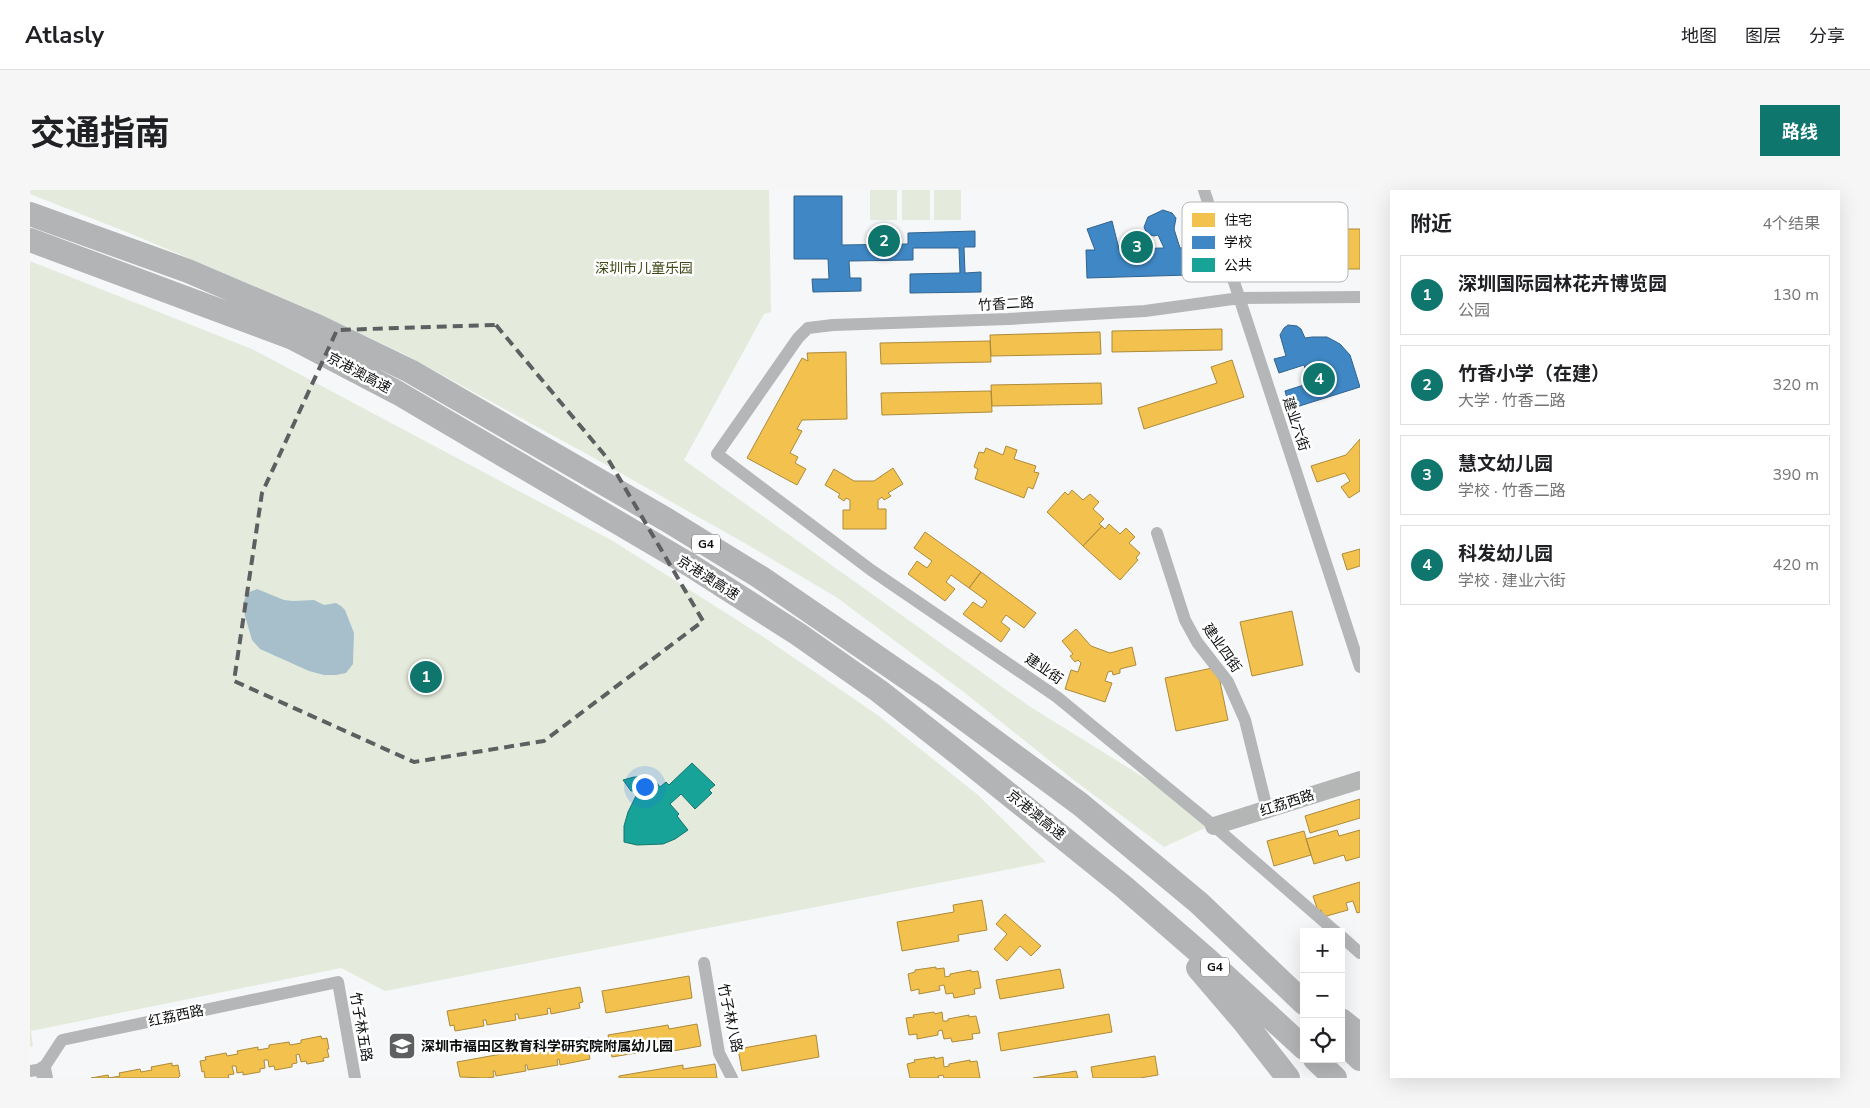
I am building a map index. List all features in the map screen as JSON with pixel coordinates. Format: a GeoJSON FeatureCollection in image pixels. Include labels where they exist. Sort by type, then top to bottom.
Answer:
{"type":"FeatureCollection","features":[{"type":"Feature","properties":{"kind":"highway","name":"京港澳高速"},"geometry":{"type":"LineString","coordinates":[[30,214],[188,271],[317,326],[410,371],[667,520],[760,577],[932,695],[1080,804],[1198,902],[1300,1000]]}},
{"type":"Feature","properties":{"kind":"highway","name":"京港澳高速"},"geometry":{"type":"LineString","coordinates":[[30,240],[293,338],[398,394],[673,555],[798,634],[879,691],[1053,828],[1208,960],[1300,1044]]}},
{"type":"Feature","properties":{"kind":"highway"},"geometry":{"type":"LineString","coordinates":[[1124,888],[1245,1023],[1288,1078]]}},
{"type":"Feature","properties":{"kind":"highway"},"geometry":{"type":"LineString","coordinates":[[1198,902],[1300,986]]}},
{"type":"Feature","properties":{"kind":"highway"},"geometry":{"type":"LineString","coordinates":[[1345,1023],[1360,1035]]}},
{"type":"Feature","properties":{"kind":"highway"},"geometry":{"type":"LineString","coordinates":[[1345,1044],[1360,1059]]}},
{"type":"Feature","properties":{"kind":"highway"},"geometry":{"type":"LineString","coordinates":[[1319,1063],[1335,1078]]}},
{"type":"Feature","properties":{"kind":"main road","name":"红荔西路"},"geometry":{"type":"LineString","coordinates":[[1214,826],[1360,780]]}},
{"type":"Feature","properties":{"kind":"street","name":"建业六街"},"geometry":{"type":"LineString","coordinates":[[1204,190],[1208,202]]}},
{"type":"Feature","properties":{"kind":"street","name":"建业六街"},"geometry":{"type":"LineString","coordinates":[[1235,282],[1360,666]]}},
{"type":"Feature","properties":{"kind":"street","name":"竹香二路"},"geometry":{"type":"LineString","coordinates":[[717,454],[798,338],[808,328],[833,325],[1008,319],[1145,310],[1240,298],[1360,297]]}},
{"type":"Feature","properties":{"kind":"street","name":"建业街"},"geometry":{"type":"LineString","coordinates":[[717,454],[871,570],[1057,696],[1214,826],[1331,928]]}},
{"type":"Feature","properties":{"kind":"street","name":"建业四街"},"geometry":{"type":"LineString","coordinates":[[1157,533],[1185,620],[1197,642],[1228,682],[1245,720],[1267,809]]}},
{"type":"Feature","properties":{"kind":"street"},"geometry":{"type":"LineString","coordinates":[[1345,939],[1360,952]]}},
{"type":"Feature","properties":{"kind":"street","name":"竹子林八路"},"geometry":{"type":"LineString","coordinates":[[704,963],[719,1053],[732,1078]]}},
{"type":"Feature","properties":{"kind":"street","name":"红荔西路"},"geometry":{"type":"LineString","coordinates":[[40,1073],[62,1040],[338,982]]}},
{"type":"Feature","properties":{"kind":"street","name":"竹子林五路"},"geometry":{"type":"LineString","coordinates":[[338,982],[355,1078]]}},
{"type":"Feature","properties":{"kind":"highlighted area"},"geometry":{"type":"Polygon","coordinates":[[[496,325],[608,459],[703,621],[544,741],[414,762],[234,681],[262,493],[337,330],[496,325]]]}},
{"type":"Feature","properties":{"kind":"green space","name":"深圳市儿童乐园"},"geometry":{"type":"Polygon","coordinates":[[[30,190],[769,190],[771,312],[764,314],[684,460],[1029,706],[1156,785],[1207,827],[1164,847],[1075,781],[965,693],[836,597],[748,545],[404,354],[304,307],[134,235],[30,194],[30,190]]]}},
{"type":"Feature","properties":{"kind":"green space"},"geometry":{"type":"Polygon","coordinates":[[[870,190],[897,190],[897,220],[870,220],[870,190]]]}},
{"type":"Feature","properties":{"kind":"green space"},"geometry":{"type":"Polygon","coordinates":[[[902,190],[930,190],[930,220],[902,220],[902,190]]]}},
{"type":"Feature","properties":{"kind":"green space"},"geometry":{"type":"Polygon","coordinates":[[[934,190],[961,190],[961,220],[934,220],[934,190]]]}},
{"type":"Feature","properties":{"kind":"green space"},"geometry":{"type":"Polygon","coordinates":[[[30,261],[252,349],[613,541],[765,638],[879,716],[978,795],[1046,862],[385,991],[341,968],[31,1031],[33,1046],[30,1047],[30,261]]]}},
{"type":"Feature","properties":{"kind":"water"},"geometry":{"type":"Polygon","coordinates":[[[257,589],[284,600],[314,600],[324,605],[336,603],[341,606],[345,610],[354,633],[353,664],[346,673],[324,675],[309,671],[260,649],[252,640],[243,604],[247,593],[257,589]]]}},
{"type":"Feature","properties":{"kind":"building: 住宅"},"geometry":{"type":"Polygon","coordinates":[[[1348,229],[1360,229],[1360,269],[1348,269],[1348,229]]]}},
{"type":"Feature","properties":{"kind":"building: 住宅"},"geometry":{"type":"Polygon","coordinates":[[[1222,329],[1222,350],[1112,352],[1112,331],[1222,329]]]}},
{"type":"Feature","properties":{"kind":"building: 住宅"},"geometry":{"type":"Polygon","coordinates":[[[1100,332],[1101,354],[991,356],[990,335],[1100,332]]]}},
{"type":"Feature","properties":{"kind":"building: 住宅"},"geometry":{"type":"Polygon","coordinates":[[[990,341],[991,362],[881,364],[880,343],[990,341]]]}},
{"type":"Feature","properties":{"kind":"building: 住宅"},"geometry":{"type":"Polygon","coordinates":[[[846,352],[847,419],[802,420],[797,429],[802,431],[790,453],[798,457],[795,463],[806,469],[797,485],[747,458],[802,358],[808,361],[807,353],[846,352]]]}},
{"type":"Feature","properties":{"kind":"building: 住宅"},"geometry":{"type":"Polygon","coordinates":[[[1232,360],[1244,397],[1144,429],[1138,408],[1217,383],[1211,367],[1232,360]]]}},
{"type":"Feature","properties":{"kind":"building: 住宅"},"geometry":{"type":"Polygon","coordinates":[[[1101,383],[1102,404],[992,406],[991,385],[1101,383]]]}},
{"type":"Feature","properties":{"kind":"building: 住宅"},"geometry":{"type":"Polygon","coordinates":[[[991,391],[992,412],[882,415],[881,393],[991,391]]]}},
{"type":"Feature","properties":{"kind":"building: 住宅"},"geometry":{"type":"Polygon","coordinates":[[[1360,439],[1360,491],[1349,498],[1341,487],[1350,481],[1345,473],[1317,482],[1311,466],[1346,455],[1360,439]]]}},
{"type":"Feature","properties":{"kind":"building: 住宅"},"geometry":{"type":"Polygon","coordinates":[[[1006,446],[1017,450],[1014,459],[1036,466],[1034,472],[1039,473],[1033,489],[1028,487],[1024,498],[975,479],[978,469],[974,467],[979,452],[984,453],[986,448],[1003,455],[1006,446]]]}},
{"type":"Feature","properties":{"kind":"building: 住宅"},"geometry":{"type":"Polygon","coordinates":[[[893,468],[903,484],[888,493],[891,496],[884,500],[882,497],[878,500],[878,509],[886,509],[886,529],[843,529],[843,510],[850,510],[850,500],[846,498],[844,501],[838,497],[840,494],[825,485],[834,469],[854,481],[874,481],[893,468]]]}},
{"type":"Feature","properties":{"kind":"building: 住宅"},"geometry":{"type":"Polygon","coordinates":[[[1072,490],[1083,500],[1090,494],[1099,502],[1093,509],[1104,519],[1099,524],[1102,526],[1083,546],[1047,512],[1065,492],[1068,495],[1072,490]]]}},
{"type":"Feature","properties":{"kind":"building: 住宅"},"geometry":{"type":"Polygon","coordinates":[[[1109,524],[1120,534],[1126,528],[1135,537],[1129,543],[1140,553],[1136,558],[1138,560],[1120,580],[1083,546],[1102,526],[1105,529],[1109,524]]]}},
{"type":"Feature","properties":{"kind":"building: 住宅"},"geometry":{"type":"Polygon","coordinates":[[[925,532],[981,572],[969,588],[951,575],[946,582],[955,589],[945,601],[908,574],[917,561],[927,568],[932,561],[914,548],[925,532]]]}},
{"type":"Feature","properties":{"kind":"building: 住宅"},"geometry":{"type":"Polygon","coordinates":[[[1360,549],[1360,566],[1347,570],[1342,554],[1360,549]]]}},
{"type":"Feature","properties":{"kind":"building: 住宅"},"geometry":{"type":"Polygon","coordinates":[[[981,572],[1036,613],[1024,628],[1006,615],[1001,622],[1010,629],[1001,642],[963,614],[973,602],[982,608],[987,601],[969,588],[981,572]]]}},
{"type":"Feature","properties":{"kind":"building: 住宅"},"geometry":{"type":"Polygon","coordinates":[[[1292,611],[1303,665],[1252,676],[1240,622],[1292,611]]]}},
{"type":"Feature","properties":{"kind":"building: 住宅"},"geometry":{"type":"Polygon","coordinates":[[[1076,629],[1091,646],[1110,653],[1132,647],[1136,665],[1120,669],[1120,673],[1113,675],[1112,671],[1108,672],[1105,681],[1112,683],[1105,702],[1065,689],[1071,670],[1078,672],[1081,663],[1078,660],[1075,662],[1070,656],[1073,654],[1062,641],[1076,629]]]}},
{"type":"Feature","properties":{"kind":"building: 住宅"},"geometry":{"type":"Polygon","coordinates":[[[1217,667],[1228,720],[1176,731],[1165,678],[1217,667]]]}},
{"type":"Feature","properties":{"kind":"building: 住宅"},"geometry":{"type":"Polygon","coordinates":[[[1360,799],[1360,818],[1310,833],[1305,816],[1360,799]]]}},
{"type":"Feature","properties":{"kind":"building: 住宅"},"geometry":{"type":"Polygon","coordinates":[[[1337,830],[1339,836],[1360,830],[1360,857],[1346,861],[1344,855],[1314,864],[1306,839],[1337,830]]]}},
{"type":"Feature","properties":{"kind":"building: 住宅"},"geometry":{"type":"Polygon","coordinates":[[[1304,831],[1311,855],[1274,866],[1267,841],[1304,831]]]}},
{"type":"Feature","properties":{"kind":"building: 住宅"},"geometry":{"type":"Polygon","coordinates":[[[1360,882],[1360,912],[1357,913],[1353,901],[1346,903],[1348,910],[1323,917],[1321,910],[1318,911],[1313,896],[1360,882]]]}},
{"type":"Feature","properties":{"kind":"building: 住宅"},"geometry":{"type":"Polygon","coordinates":[[[982,900],[987,930],[958,935],[959,941],[902,951],[897,922],[954,912],[953,905],[982,900]]]}},
{"type":"Feature","properties":{"kind":"building: 住宅"},"geometry":{"type":"Polygon","coordinates":[[[1005,914],[1041,946],[1031,956],[1020,946],[1007,961],[994,949],[1007,934],[996,924],[1005,914]]]}},
{"type":"Feature","properties":{"kind":"building: 住宅"},"geometry":{"type":"Polygon","coordinates":[[[936,967],[936,969],[944,968],[945,977],[950,976],[950,974],[971,970],[971,972],[978,971],[981,988],[974,989],[975,994],[954,998],[953,993],[946,994],[944,985],[939,986],[940,990],[919,994],[919,989],[911,991],[908,974],[915,972],[915,970],[936,967]]]}},
{"type":"Feature","properties":{"kind":"building: 住宅"},"geometry":{"type":"Polygon","coordinates":[[[1060,969],[1064,988],[1000,999],[996,980],[1060,969]]]}},
{"type":"Feature","properties":{"kind":"building: 住宅"},"geometry":{"type":"Polygon","coordinates":[[[689,976],[692,998],[606,1013],[602,991],[689,976]]]}},
{"type":"Feature","properties":{"kind":"building: 住宅"},"geometry":{"type":"Polygon","coordinates":[[[580,987],[583,1002],[579,1003],[580,1008],[551,1014],[550,1008],[547,1009],[548,1014],[519,1019],[518,1014],[515,1014],[516,1020],[487,1025],[486,1020],[483,1020],[484,1026],[455,1031],[454,1025],[450,1026],[447,1011],[580,987]]]}},
{"type":"Feature","properties":{"kind":"building: 住宅"},"geometry":{"type":"Polygon","coordinates":[[[934,1012],[935,1014],[942,1012],[943,1021],[969,1015],[969,1017],[976,1016],[980,1033],[972,1034],[973,1039],[952,1042],[951,1038],[944,1039],[942,1030],[938,1031],[938,1035],[917,1039],[917,1034],[909,1035],[906,1018],[934,1012]]]}},
{"type":"Feature","properties":{"kind":"building: 住宅"},"geometry":{"type":"Polygon","coordinates":[[[1109,1014],[1112,1032],[1001,1051],[998,1033],[1109,1014]]]}},
{"type":"Feature","properties":{"kind":"building: 住宅"},"geometry":{"type":"Polygon","coordinates":[[[697,1024],[701,1046],[673,1051],[672,1047],[612,1057],[608,1035],[668,1025],[669,1029],[697,1024]]]}},
{"type":"Feature","properties":{"kind":"building: 住宅"},"geometry":{"type":"Polygon","coordinates":[[[816,1035],[819,1057],[742,1071],[738,1049],[816,1035]]]}},
{"type":"Feature","properties":{"kind":"building: 住宅"},"geometry":{"type":"Polygon","coordinates":[[[321,1036],[322,1039],[327,1038],[329,1049],[327,1049],[329,1057],[323,1058],[324,1061],[307,1064],[306,1061],[301,1062],[299,1054],[296,1055],[297,1063],[292,1064],[292,1067],[275,1070],[274,1066],[269,1067],[268,1060],[264,1060],[265,1068],[260,1069],[260,1072],[243,1075],[243,1072],[237,1073],[236,1066],[232,1066],[234,1074],[228,1075],[229,1078],[205,1078],[204,1071],[202,1072],[200,1061],[206,1060],[205,1057],[226,1053],[227,1056],[238,1054],[237,1051],[258,1047],[258,1050],[269,1048],[269,1045],[289,1042],[290,1045],[301,1043],[301,1040],[321,1036]]]}},
{"type":"Feature","properties":{"kind":"building: 住宅"},"geometry":{"type":"Polygon","coordinates":[[[590,1038],[593,1053],[589,1054],[590,1059],[560,1065],[559,1059],[557,1060],[558,1065],[528,1070],[527,1065],[525,1065],[526,1071],[496,1076],[495,1071],[493,1071],[494,1077],[460,1077],[457,1062],[590,1038]]]}},
{"type":"Feature","properties":{"kind":"building: 住宅"},"geometry":{"type":"Polygon","coordinates":[[[1155,1056],[1158,1075],[1140,1078],[1093,1078],[1091,1067],[1155,1056]]]}},
{"type":"Feature","properties":{"kind":"building: 住宅"},"geometry":{"type":"Polygon","coordinates":[[[935,1057],[935,1059],[943,1057],[944,1067],[949,1066],[949,1064],[970,1060],[970,1062],[977,1061],[980,1078],[944,1078],[943,1075],[938,1076],[939,1078],[910,1078],[907,1064],[915,1062],[914,1060],[935,1057]]]}},
{"type":"Feature","properties":{"kind":"building: 住宅"},"geometry":{"type":"Polygon","coordinates":[[[172,1063],[172,1066],[178,1065],[180,1076],[178,1078],[109,1078],[120,1076],[119,1073],[140,1069],[141,1072],[152,1070],[151,1067],[172,1063]]]}},
{"type":"Feature","properties":{"kind":"building: 住宅"},"geometry":{"type":"Polygon","coordinates":[[[715,1064],[717,1078],[619,1078],[619,1076],[683,1065],[683,1069],[715,1064]]]}},
{"type":"Feature","properties":{"kind":"building: 住宅"},"geometry":{"type":"Polygon","coordinates":[[[1076,1071],[1078,1078],[1033,1078],[1076,1071]]]}},
{"type":"Feature","properties":{"kind":"building: 住宅"},"geometry":{"type":"Polygon","coordinates":[[[108,1075],[109,1078],[91,1078],[108,1075]]]}},
{"type":"Feature","properties":{"kind":"building: 学校"},"geometry":{"type":"Polygon","coordinates":[[[794,196],[842,196],[842,245],[908,244],[908,233],[975,231],[975,247],[964,247],[965,273],[981,272],[981,292],[910,293],[910,274],[960,273],[959,248],[913,248],[913,260],[849,261],[850,278],[861,278],[861,291],[813,292],[812,279],[829,279],[828,259],[794,259],[794,196]]]}},
{"type":"Feature","properties":{"kind":"building: 学校"},"geometry":{"type":"Polygon","coordinates":[[[1163,210],[1172,213],[1176,218],[1174,229],[1180,248],[1182,248],[1182,275],[1087,278],[1086,250],[1095,250],[1087,229],[1112,221],[1119,249],[1164,248],[1158,235],[1147,234],[1144,227],[1148,217],[1163,210]]]}},
{"type":"Feature","properties":{"kind":"building: 学校"},"geometry":{"type":"Polygon","coordinates":[[[1288,325],[1297,326],[1301,329],[1305,338],[1327,337],[1340,344],[1350,355],[1360,387],[1290,409],[1285,391],[1310,383],[1304,365],[1279,373],[1274,359],[1286,356],[1280,335],[1288,325]]]}},
{"type":"Feature","properties":{"kind":"building: 公共"},"geometry":{"type":"Polygon","coordinates":[[[692,763],[715,785],[709,790],[712,793],[695,809],[681,794],[670,804],[679,814],[677,816],[688,830],[675,839],[663,844],[637,845],[624,842],[624,826],[628,812],[639,790],[631,791],[623,780],[634,777],[647,777],[654,779],[660,787],[666,782],[669,785],[692,763]]]}},
{"type":"Feature","properties":{"kind":"place","name":"竹香小学（在建）"},"geometry":{"type":"Point","coordinates":[884,241]}},
{"type":"Feature","properties":{"kind":"place","name":"慧文幼儿园"},"geometry":{"type":"Point","coordinates":[1137,247]}},
{"type":"Feature","properties":{"kind":"place","name":"科发幼儿园"},"geometry":{"type":"Point","coordinates":[1319,379]}},
{"type":"Feature","properties":{"kind":"place","name":"深圳国际园林花卉博览园"},"geometry":{"type":"Point","coordinates":[426,677]}},
{"type":"Feature","properties":{"kind":"place","name":"深圳市福田区教育科学研究院附属幼儿园"},"geometry":{"type":"Point","coordinates":[402,1046]}}]}
